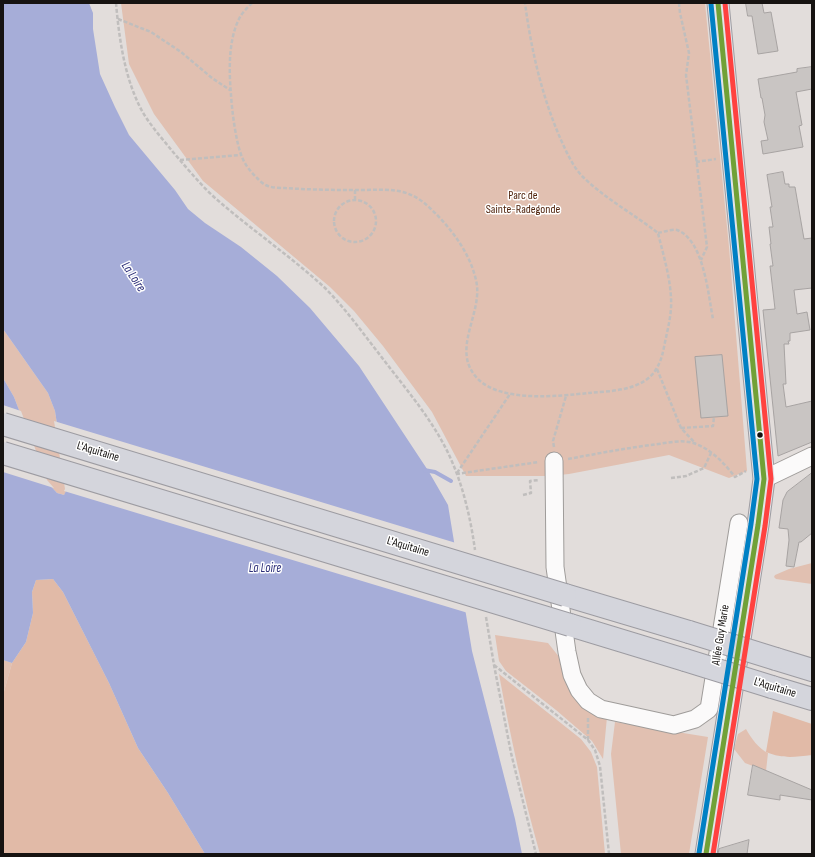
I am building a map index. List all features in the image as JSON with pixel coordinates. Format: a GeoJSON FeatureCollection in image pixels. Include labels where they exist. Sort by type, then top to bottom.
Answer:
{"type":"FeatureCollection","features":[{"type":"Feature","properties":{"kind":"highway","name":"L'Aquitaine"},"geometry":{"type":"LineString","coordinates":[[3,424],[812,670]]}},
{"type":"Feature","properties":{"kind":"highway","name":"L'Aquitaine"},"geometry":{"type":"LineString","coordinates":[[3,453],[812,699]]}},
{"type":"Feature","properties":{"kind":"main road"},"geometry":{"type":"LineString","coordinates":[[706,854],[764,479],[718,3]]}},
{"type":"Feature","properties":{"kind":"street"},"geometry":{"type":"LineString","coordinates":[[764,479],[812,456]]}},
{"type":"Feature","properties":{"kind":"street"},"geometry":{"type":"LineString","coordinates":[[554,461],[555,567],[567,652],[572,675],[579,690],[588,701]]}},
{"type":"Feature","properties":{"kind":"street","name":"Allée Guy Marie"},"geometry":{"type":"LineString","coordinates":[[588,701],[601,709],[674,725],[695,720],[709,709],[739,522]]}},
{"type":"Feature","properties":{"kind":"path"},"geometry":{"type":"LineString","coordinates":[[116,3],[124,63],[139,106],[156,132],[200,183],[244,222],[325,288],[352,318],[424,413],[444,444],[456,474]]}},
{"type":"Feature","properties":{"kind":"path"},"geometry":{"type":"LineString","coordinates":[[252,3],[241,15],[236,27],[232,44],[230,90],[234,121],[241,155],[255,176],[268,187],[355,190],[385,189],[408,193],[429,207],[456,238],[466,253],[476,280],[475,304],[466,342],[467,356],[470,369],[478,380],[489,387],[510,394],[549,397],[627,388],[646,380],[657,369],[661,362],[671,315],[670,285],[658,233],[596,188],[582,176],[573,164],[556,128],[548,106],[539,75],[525,3]]}},
{"type":"Feature","properties":{"kind":"path"},"geometry":{"type":"LineString","coordinates":[[679,3],[689,52],[686,75],[707,247],[701,260]]}},
{"type":"Feature","properties":{"kind":"path"},"geometry":{"type":"LineString","coordinates":[[117,19],[152,32],[230,90]]}},
{"type":"Feature","properties":{"kind":"path"},"geometry":{"type":"LineString","coordinates":[[180,160],[241,155]]}},
{"type":"Feature","properties":{"kind":"path"},"geometry":{"type":"LineString","coordinates":[[696,162],[709,160]]}},
{"type":"Feature","properties":{"kind":"path"},"geometry":{"type":"LineString","coordinates":[[355,190],[355,200]]}},
{"type":"Feature","properties":{"kind":"path"},"geometry":{"type":"LineString","coordinates":[[355,200],[368,204],[373,209],[377,222],[372,235],[360,242],[353,243],[340,237],[336,231],[334,217],[341,205],[347,201],[355,200]]}},
{"type":"Feature","properties":{"kind":"path"},"geometry":{"type":"LineString","coordinates":[[658,233],[675,230],[688,237],[701,260],[713,319]]}},
{"type":"Feature","properties":{"kind":"path"},"geometry":{"type":"LineString","coordinates":[[657,369],[681,428],[696,444]]}},
{"type":"Feature","properties":{"kind":"path"},"geometry":{"type":"LineString","coordinates":[[456,474],[510,394]]}},
{"type":"Feature","properties":{"kind":"path"},"geometry":{"type":"LineString","coordinates":[[554,461],[553,441],[566,396]]}},
{"type":"Feature","properties":{"kind":"path"},"geometry":{"type":"LineString","coordinates":[[681,428],[713,426],[714,417]]}},
{"type":"Feature","properties":{"kind":"path"},"geometry":{"type":"LineString","coordinates":[[456,474],[554,461],[671,442],[690,442],[711,453],[735,477],[750,469],[758,472],[764,479]]}},
{"type":"Feature","properties":{"kind":"path"},"geometry":{"type":"LineString","coordinates":[[671,478],[686,476],[704,468],[711,453]]}},
{"type":"Feature","properties":{"kind":"path"},"geometry":{"type":"LineString","coordinates":[[523,495],[531,493],[530,481],[554,479]]}},
{"type":"Feature","properties":{"kind":"path"},"geometry":{"type":"LineString","coordinates":[[536,854],[511,753],[494,665],[588,740],[595,750],[600,766],[608,854]]}},
{"type":"Feature","properties":{"kind":"path"},"geometry":{"type":"LineString","coordinates":[[588,701],[588,740]]}},
{"type":"Feature","properties":{"kind":"green space","name":"Parc de Sainte-Radegonde"},"geometry":{"type":"Polygon","coordinates":[[[121,3],[705,3],[729,247],[747,471],[729,478],[669,455],[569,474],[549,476],[466,476],[432,412],[383,346],[354,311],[330,287],[203,181],[154,114],[129,64],[121,3]]]}},
{"type":"Feature","properties":{"kind":"green space"},"geometry":{"type":"Polygon","coordinates":[[[3,329],[48,393],[55,411],[67,490],[64,495],[57,493],[46,481],[14,397],[3,378],[3,329]]]}},
{"type":"Feature","properties":{"kind":"green space"},"geometry":{"type":"Polygon","coordinates":[[[812,563],[812,584],[776,579],[774,577],[775,575],[789,569],[812,563]]]}},
{"type":"Feature","properties":{"kind":"green space"},"geometry":{"type":"Polygon","coordinates":[[[495,635],[548,643],[607,717],[603,759],[592,741],[556,710],[506,671],[499,661],[495,635]]]}},
{"type":"Feature","properties":{"kind":"green space"},"geometry":{"type":"Polygon","coordinates":[[[3,660],[12,663],[3,695],[3,660]]]}},
{"type":"Feature","properties":{"kind":"green space"},"geometry":{"type":"Polygon","coordinates":[[[499,674],[581,739],[591,752],[597,767],[605,854],[540,854],[517,764],[499,674]]]}},
{"type":"Feature","properties":{"kind":"green space"},"geometry":{"type":"Polygon","coordinates":[[[615,722],[708,737],[689,854],[621,854],[611,754],[615,722]]]}},
{"type":"Feature","properties":{"kind":"green space"},"geometry":{"type":"Polygon","coordinates":[[[746,729],[761,749],[768,753],[766,771],[745,763],[734,749],[738,734],[746,729]]]}},
{"type":"Feature","properties":{"kind":"shaded area"},"geometry":{"type":"Polygon","coordinates":[[[53,579],[63,592],[109,683],[138,748],[168,793],[205,854],[3,854],[3,695],[12,663],[26,642],[33,613],[32,592],[36,580],[53,579]]]}},
{"type":"Feature","properties":{"kind":"shaded area"},"geometry":{"type":"Polygon","coordinates":[[[773,711],[812,724],[812,755],[783,757],[766,752],[773,711]]]}},
{"type":"Feature","properties":{"kind":"water","name":"La Loire"},"geometry":{"type":"Polygon","coordinates":[[[3,3],[89,3],[93,13],[93,29],[100,74],[129,135],[175,190],[188,209],[205,223],[241,247],[277,276],[310,308],[359,366],[429,472],[448,505],[472,651],[515,819],[522,854],[205,854],[168,793],[138,748],[109,683],[63,592],[53,579],[36,580],[32,592],[33,613],[26,642],[12,663],[3,660],[3,378],[14,397],[46,481],[57,493],[64,495],[67,489],[55,411],[48,393],[3,329],[3,3]]]}},
{"type":"Feature","properties":{"kind":"pier"},"geometry":{"type":"Polygon","coordinates":[[[3,405],[21,411],[47,480],[54,488],[3,472],[3,405]]]}},
{"type":"Feature","properties":{"kind":"pier"},"geometry":{"type":"Polygon","coordinates":[[[54,421],[456,543],[468,613],[64,491],[65,489],[54,421]]]}},
{"type":"Feature","properties":{"kind":"building"},"geometry":{"type":"Polygon","coordinates":[[[746,3],[762,3],[764,13],[771,12],[778,51],[758,54],[752,16],[748,16],[746,3]]]}},
{"type":"Feature","properties":{"kind":"building"},"geometry":{"type":"Polygon","coordinates":[[[812,67],[812,89],[796,92],[802,125],[799,126],[803,147],[763,154],[761,141],[768,140],[758,79],[797,72],[797,69],[812,67]]]}},
{"type":"Feature","properties":{"kind":"building"},"geometry":{"type":"Polygon","coordinates":[[[783,172],[785,184],[789,184],[789,187],[795,187],[804,239],[812,238],[812,288],[794,290],[797,314],[807,312],[810,330],[790,333],[790,341],[788,341],[789,344],[784,344],[786,384],[783,384],[786,407],[812,401],[812,442],[778,456],[763,310],[775,309],[770,266],[773,266],[769,227],[773,227],[770,207],[772,207],[767,175],[783,172]]]}},
{"type":"Feature","properties":{"kind":"building"},"geometry":{"type":"Polygon","coordinates":[[[722,355],[728,416],[701,418],[695,357],[722,355]]]}},
{"type":"Feature","properties":{"kind":"building"},"geometry":{"type":"Polygon","coordinates":[[[812,473],[812,533],[799,542],[794,567],[786,566],[789,540],[788,529],[779,528],[783,500],[787,492],[812,473]]]}},
{"type":"Feature","properties":{"kind":"building"},"geometry":{"type":"Polygon","coordinates":[[[753,765],[812,790],[812,800],[780,795],[780,800],[748,795],[753,765]]]}},
{"type":"Feature","properties":{"kind":"building"},"geometry":{"type":"Polygon","coordinates":[[[749,840],[747,854],[718,854],[719,849],[749,840]]]}},
{"type":"Feature","properties":{"kind":"waterway"},"geometry":{"type":"LineString","coordinates":[[424,470],[435,472],[451,481]]}},
{"type":"Feature","properties":{"kind":"transit line"},"geometry":{"type":"LineString","coordinates":[[706,854],[764,479],[718,3]]}},
{"type":"Feature","properties":{"kind":"transit line"},"geometry":{"type":"LineString","coordinates":[[713,854],[765,526],[771,479],[725,3]]}},
{"type":"Feature","properties":{"kind":"transit line"},"geometry":{"type":"LineString","coordinates":[[699,853],[757,479],[711,4]]}}]}
